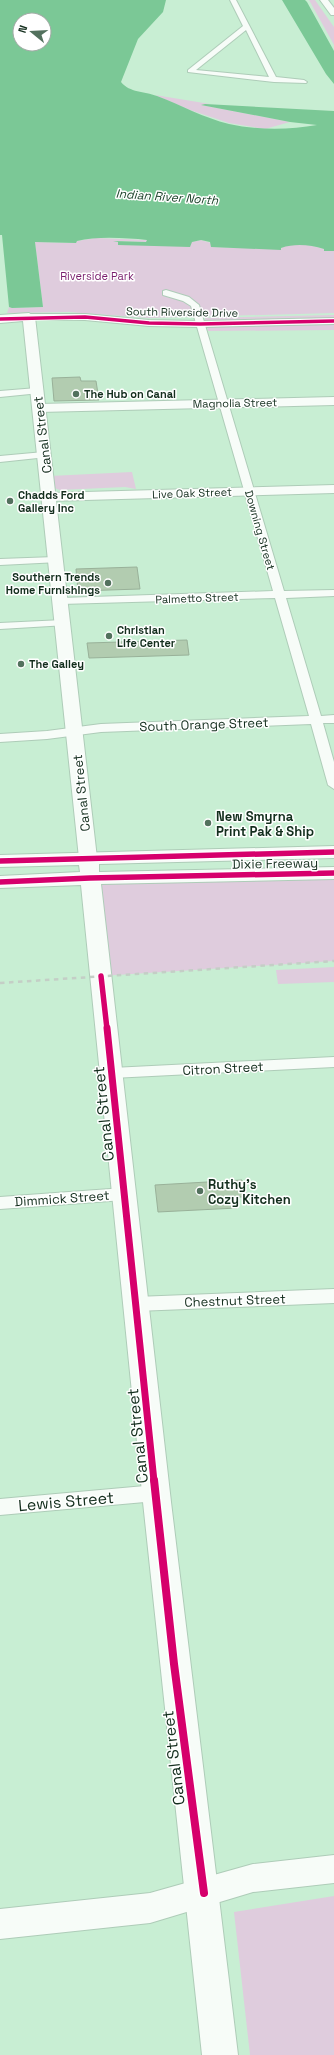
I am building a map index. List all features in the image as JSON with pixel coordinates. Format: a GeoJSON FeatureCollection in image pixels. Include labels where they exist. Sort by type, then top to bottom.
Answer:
{"type":"FeatureCollection","features":[{"type":"Feature","properties":{"kind":"main road"},"geometry":{"type":"LineString","coordinates":[[324,0],[334,13]]}},
{"type":"Feature","properties":{"kind":"main road"},"geometry":{"type":"LineString","coordinates":[[0,319],[29,317]]}},
{"type":"Feature","properties":{"kind":"main road","name":"Canal Street"},"geometry":{"type":"LineString","coordinates":[[29,317],[112,1073],[156,1493],[192,1810],[204,1893],[220,2055]]}},
{"type":"Feature","properties":{"kind":"main road","name":"Dixie Freeway"},"geometry":{"type":"LineString","coordinates":[[0,861],[334,852]]}},
{"type":"Feature","properties":{"kind":"main road","name":"Dixie Freeway"},"geometry":{"type":"LineString","coordinates":[[0,882],[90,878],[334,873]]}},
{"type":"Feature","properties":{"kind":"street"},"geometry":{"type":"LineString","coordinates":[[233,0],[274,80]]}},
{"type":"Feature","properties":{"kind":"street"},"geometry":{"type":"LineString","coordinates":[[246,27],[190,71],[304,82]]}},
{"type":"Feature","properties":{"kind":"street","name":"Downing Street"},"geometry":{"type":"LineString","coordinates":[[166,293],[186,299],[195,305],[222,404],[317,720],[334,786]]}},
{"type":"Feature","properties":{"kind":"street","name":"South Riverside Drive"},"geometry":{"type":"LineString","coordinates":[[29,317],[85,318],[149,323],[200,324],[334,321]]}},
{"type":"Feature","properties":{"kind":"street"},"geometry":{"type":"LineString","coordinates":[[0,394],[37,392]]}},
{"type":"Feature","properties":{"kind":"street","name":"Magnolia Street"},"geometry":{"type":"LineString","coordinates":[[40,408],[334,401]]}},
{"type":"Feature","properties":{"kind":"street"},"geometry":{"type":"LineString","coordinates":[[0,459],[44,455]]}},
{"type":"Feature","properties":{"kind":"street","name":"Live Oak Street"},"geometry":{"type":"LineString","coordinates":[[49,497],[334,489]]}},
{"type":"Feature","properties":{"kind":"street"},"geometry":{"type":"LineString","coordinates":[[0,562],[56,560]]}},
{"type":"Feature","properties":{"kind":"street","name":"Palmetto Street"},"geometry":{"type":"LineString","coordinates":[[61,602],[334,594]]}},
{"type":"Feature","properties":{"kind":"street"},"geometry":{"type":"LineString","coordinates":[[0,626],[63,623]]}},
{"type":"Feature","properties":{"kind":"street","name":"South Orange Street"},"geometry":{"type":"LineString","coordinates":[[0,738],[74,732],[101,728],[334,719]]}},
{"type":"Feature","properties":{"kind":"street","name":"Citron Street"},"geometry":{"type":"LineString","coordinates":[[112,1073],[334,1062]]}},
{"type":"Feature","properties":{"kind":"street","name":"Dimmick Street"},"geometry":{"type":"LineString","coordinates":[[0,1203],[124,1194]]}},
{"type":"Feature","properties":{"kind":"street","name":"Chestnut Street"},"geometry":{"type":"LineString","coordinates":[[136,1304],[334,1296]]}},
{"type":"Feature","properties":{"kind":"street","name":"Lewis Street"},"geometry":{"type":"LineString","coordinates":[[0,1507],[156,1493]]}},
{"type":"Feature","properties":{"kind":"street"},"geometry":{"type":"LineString","coordinates":[[0,1924],[150,1908],[253,1878],[334,1869]]}},
{"type":"Feature","properties":{"kind":"green space"},"geometry":{"type":"Polygon","coordinates":[[[309,0],[315,0],[334,27],[334,45],[309,0]]]}},
{"type":"Feature","properties":{"kind":"green space"},"geometry":{"type":"Polygon","coordinates":[[[155,95],[210,104],[201,105],[290,122],[265,129],[229,123],[190,110],[155,95]]]}},
{"type":"Feature","properties":{"kind":"green space","name":"Riverside Park"},"geometry":{"type":"Polygon","coordinates":[[[95,238],[147,240],[146,242],[192,242],[201,240],[211,243],[211,247],[281,249],[290,244],[302,244],[324,249],[324,251],[334,251],[334,313],[149,318],[69,312],[7,313],[9,307],[43,307],[35,242],[76,243],[77,241],[95,238]],[[115,241],[117,242],[146,242],[115,241]]]}},
{"type":"Feature","properties":{"kind":"green space"},"geometry":{"type":"Polygon","coordinates":[[[334,315],[334,319],[206,322],[205,318],[334,315]]]}},
{"type":"Feature","properties":{"kind":"green space"},"geometry":{"type":"Polygon","coordinates":[[[334,323],[334,330],[208,331],[207,326],[334,323]]]}},
{"type":"Feature","properties":{"kind":"green space"},"geometry":{"type":"Polygon","coordinates":[[[132,472],[136,489],[125,487],[60,490],[54,488],[50,476],[132,472]]]}},
{"type":"Feature","properties":{"kind":"green space"},"geometry":{"type":"Polygon","coordinates":[[[334,873],[334,961],[101,976],[90,878],[334,873]]]}},
{"type":"Feature","properties":{"kind":"green space"},"geometry":{"type":"Polygon","coordinates":[[[334,967],[334,982],[278,984],[276,970],[334,967]]]}},
{"type":"Feature","properties":{"kind":"green space"},"geometry":{"type":"Polygon","coordinates":[[[334,1896],[334,2055],[250,2055],[234,1912],[334,1896]]]}},
{"type":"Feature","properties":{"kind":"water","name":"Indian River North"},"geometry":{"type":"Polygon","coordinates":[[[0,0],[166,0],[163,12],[138,39],[121,82],[125,86],[133,90],[152,94],[202,115],[239,126],[284,128],[317,125],[290,122],[201,105],[334,111],[334,251],[324,251],[324,249],[303,245],[287,246],[281,248],[281,250],[211,247],[210,242],[201,240],[192,242],[190,247],[118,245],[118,242],[113,241],[146,242],[147,240],[121,238],[93,238],[77,241],[76,243],[35,242],[43,307],[12,308],[9,307],[2,235],[0,235],[0,0]]]}},
{"type":"Feature","properties":{"kind":"water"},"geometry":{"type":"Polygon","coordinates":[[[282,0],[305,0],[307,2],[334,51],[334,84],[326,74],[282,0]]]}},
{"type":"Feature","properties":{"kind":"building"},"geometry":{"type":"Polygon","coordinates":[[[80,377],[81,381],[96,381],[99,400],[54,401],[52,378],[80,377]]]}},
{"type":"Feature","properties":{"kind":"building","name":"Southern Trends Home Furnishings"},"geometry":{"type":"Polygon","coordinates":[[[137,567],[140,589],[78,591],[76,569],[137,567]]]}},
{"type":"Feature","properties":{"kind":"building"},"geometry":{"type":"Polygon","coordinates":[[[187,640],[189,655],[89,658],[87,643],[187,640]]]}},
{"type":"Feature","properties":{"kind":"building","name":"Ruthy's Cozy Kitchen"},"geometry":{"type":"Polygon","coordinates":[[[242,1180],[244,1197],[236,1197],[237,1208],[158,1212],[155,1185],[242,1180]]]}},
{"type":"Feature","properties":{"kind":"railway"},"geometry":{"type":"LineString","coordinates":[[0,983],[334,961]]}},
{"type":"Feature","properties":{"kind":"cycle path"},"geometry":{"type":"LineString","coordinates":[[0,319],[85,317],[149,323],[200,324],[334,321]]}},
{"type":"Feature","properties":{"kind":"cycle path"},"geometry":{"type":"LineString","coordinates":[[0,861],[334,852]]}},
{"type":"Feature","properties":{"kind":"cycle path"},"geometry":{"type":"LineString","coordinates":[[0,882],[90,878],[334,873]]}},
{"type":"Feature","properties":{"kind":"cycle path"},"geometry":{"type":"LineString","coordinates":[[101,976],[174,1664],[204,1893]]}},
{"type":"Feature","properties":{"kind":"place","name":"The Hub on Canal"},"geometry":{"type":"Point","coordinates":[76,394]}},
{"type":"Feature","properties":{"kind":"place","name":"Chadds Ford Gallery Inc"},"geometry":{"type":"Point","coordinates":[10,501]}},
{"type":"Feature","properties":{"kind":"place","name":"Southern Trends Home Furnishings"},"geometry":{"type":"Point","coordinates":[108,583]}},
{"type":"Feature","properties":{"kind":"place","name":"Christian Life Center"},"geometry":{"type":"Point","coordinates":[109,636]}},
{"type":"Feature","properties":{"kind":"place","name":"The Galley"},"geometry":{"type":"Point","coordinates":[21,664]}},
{"type":"Feature","properties":{"kind":"place","name":"New Smyrna Print Pak & Ship"},"geometry":{"type":"Point","coordinates":[208,823]}},
{"type":"Feature","properties":{"kind":"place","name":"Ruthy's Cozy Kitchen"},"geometry":{"type":"Point","coordinates":[200,1191]}}]}
